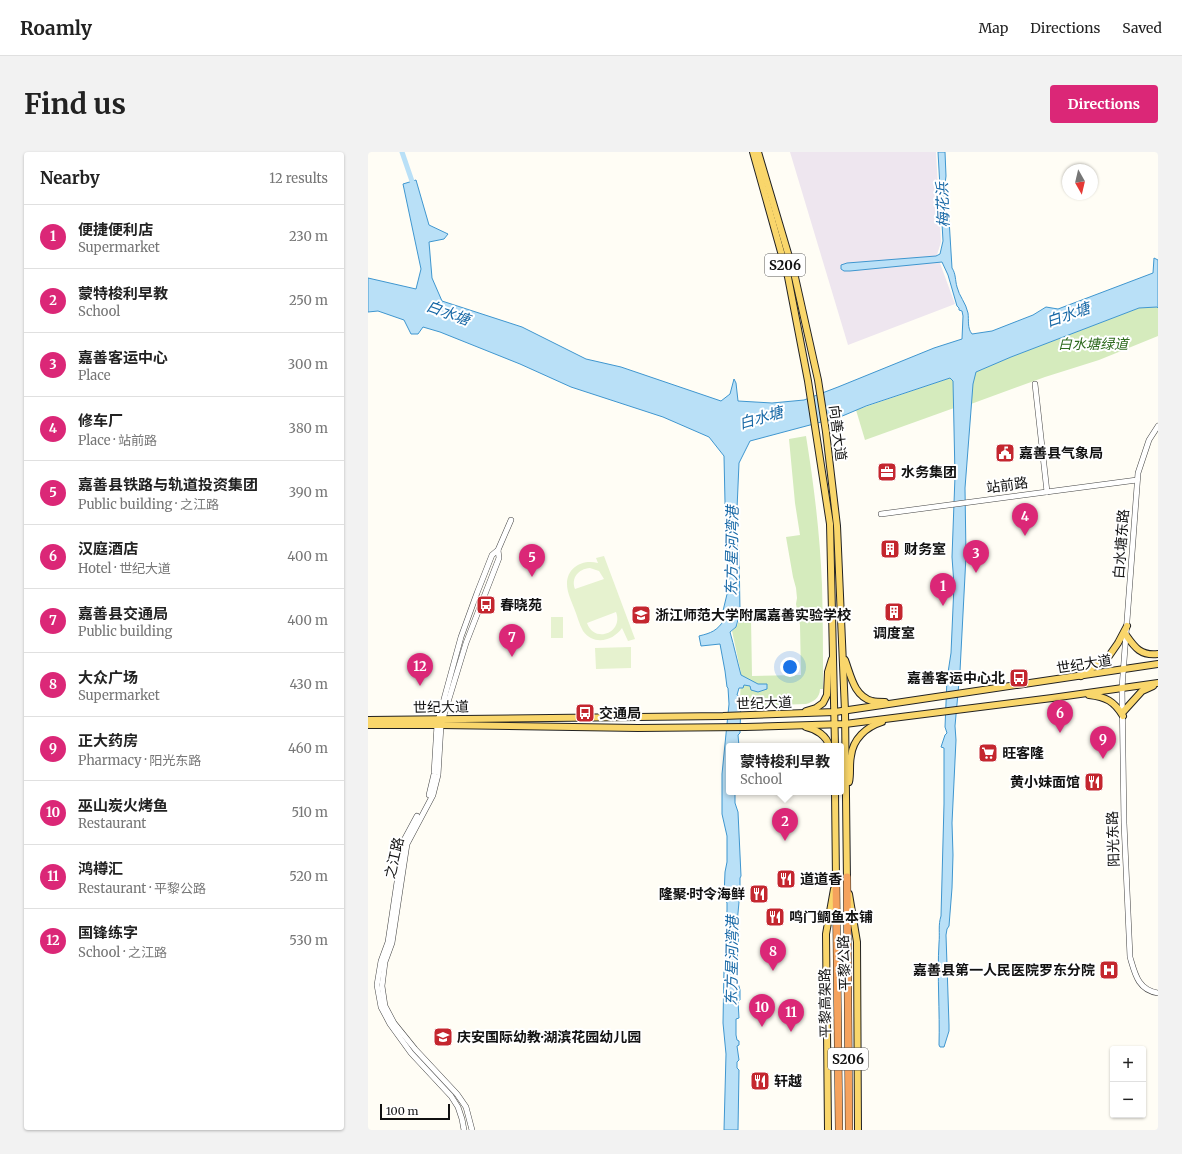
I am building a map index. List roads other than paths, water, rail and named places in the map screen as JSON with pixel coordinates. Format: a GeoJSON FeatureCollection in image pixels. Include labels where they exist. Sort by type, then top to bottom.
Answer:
{"type":"FeatureCollection","features":[{"type":"Feature","properties":{"kind":"highway","name":"平黎高架路"},"geometry":{"type":"LineString","coordinates":[[836,876],[839,1130]]}},
{"type":"Feature","properties":{"kind":"highway","name":"平黎高架路"},"geometry":{"type":"LineString","coordinates":[[846,877],[849,1130]]}},
{"type":"Feature","properties":{"kind":"main road","name":"向善大道"},"geometry":{"type":"LineString","coordinates":[[753,152],[788,277],[808,381],[830,524],[835,724]]}},
{"type":"Feature","properties":{"kind":"main road","name":"向善大道"},"geometry":{"type":"LineString","coordinates":[[758,152],[795,278],[818,380],[826,432],[837,526],[845,724]]}},
{"type":"Feature","properties":{"kind":"main road"},"geometry":{"type":"LineString","coordinates":[[1080,676],[1110,656],[1127,626]]}},
{"type":"Feature","properties":{"kind":"main road"},"geometry":{"type":"LineString","coordinates":[[1126,635],[1133,646],[1145,654],[1158,654]]}},
{"type":"Feature","properties":{"kind":"main road"},"geometry":{"type":"LineString","coordinates":[[798,714],[816,708],[823,703],[827,695],[828,672],[833,654]]}},
{"type":"Feature","properties":{"kind":"main road"},"geometry":{"type":"LineString","coordinates":[[843,655],[854,687],[861,695],[872,701],[895,704]]}},
{"type":"Feature","properties":{"kind":"main road","name":"世纪大道"},"geometry":{"type":"LineString","coordinates":[[368,725],[744,716],[835,712],[1158,664]]}},
{"type":"Feature","properties":{"kind":"main road"},"geometry":{"type":"LineString","coordinates":[[1052,698],[1061,699],[1089,695],[1100,696],[1114,703],[1123,714],[1142,691],[1158,683]]}},
{"type":"Feature","properties":{"kind":"main road","name":"世纪大道"},"geometry":{"type":"LineString","coordinates":[[368,720],[638,728],[845,724],[1158,683]]}},
{"type":"Feature","properties":{"kind":"main road"},"geometry":{"type":"LineString","coordinates":[[846,793],[850,780],[851,756],[854,744],[867,729],[876,724],[897,718]]}},
{"type":"Feature","properties":{"kind":"main road","name":"S206"},"geometry":{"type":"LineString","coordinates":[[835,724],[835,743]]}},
{"type":"Feature","properties":{"kind":"main road","name":"平黎公路"},"geometry":{"type":"LineString","coordinates":[[845,724],[846,877],[857,942],[858,1130]]}},
{"type":"Feature","properties":{"kind":"main road"},"geometry":{"type":"LineString","coordinates":[[797,726],[810,728],[817,731],[828,743]]}},
{"type":"Feature","properties":{"kind":"main road","name":"平黎公路"},"geometry":{"type":"LineString","coordinates":[[828,1130],[826,934],[836,876],[836,795]]}},
{"type":"Feature","properties":{"kind":"street"},"geometry":{"type":"LineString","coordinates":[[1035,384],[1047,492]]}},
{"type":"Feature","properties":{"kind":"street","name":"白水塘东路"},"geometry":{"type":"LineString","coordinates":[[1124,670],[1137,480],[1149,440],[1158,426]]}},
{"type":"Feature","properties":{"kind":"street","name":"站前路"},"geometry":{"type":"LineString","coordinates":[[881,514],[1137,480]]}},
{"type":"Feature","properties":{"kind":"street","name":"之江路"},"geometry":{"type":"LineString","coordinates":[[464,1130],[460,1113],[451,1096],[411,1053],[390,1024],[381,1006],[377,985],[381,961],[388,942],[403,842],[430,793],[434,774],[439,723],[466,643],[498,558],[498,550],[510,520]]}},
{"type":"Feature","properties":{"kind":"street","name":"阳光东路"},"geometry":{"type":"LineString","coordinates":[[1124,670],[1122,688],[1124,824],[1130,957],[1134,971],[1141,985],[1150,992],[1158,993]]}},
{"type":"Feature","properties":{"kind":"street","name":"之江路"},"geometry":{"type":"LineString","coordinates":[[439,723],[438,775],[433,795],[407,844],[392,943],[385,962],[382,986],[385,1006],[394,1023],[415,1049],[457,1094],[466,1107],[472,1130]]}},
{"type":"Feature","properties":{"kind":"water"},"geometry":{"type":"Polygon","coordinates":[[[938,152],[945,152],[946,176],[944,192],[949,219],[952,268],[958,290],[967,309],[970,332],[972,334],[992,331],[1033,315],[1046,307],[1058,309],[1153,273],[1154,258],[1158,260],[1158,308],[1139,308],[976,372],[973,384],[965,488],[966,556],[960,671],[955,726],[956,740],[952,823],[952,888],[949,926],[946,935],[949,1031],[944,1047],[940,1047],[939,1045],[938,956],[939,926],[941,916],[944,804],[944,748],[941,747],[947,733],[945,727],[947,679],[951,653],[954,585],[952,557],[955,476],[953,381],[950,378],[866,406],[840,417],[750,441],[739,463],[736,532],[737,546],[739,550],[740,612],[736,627],[730,632],[741,675],[758,684],[767,684],[767,689],[758,692],[751,690],[750,686],[744,685],[743,688],[739,688],[737,695],[741,698],[739,743],[726,743],[726,795],[735,795],[735,803],[738,812],[741,876],[737,924],[739,929],[736,975],[740,990],[740,1000],[738,1001],[739,1018],[736,1019],[736,1035],[737,1040],[739,1041],[739,1045],[737,1046],[739,1060],[737,1062],[737,1068],[739,1070],[738,1130],[724,1130],[726,1054],[723,1023],[724,968],[727,962],[728,939],[726,935],[727,903],[724,897],[727,862],[727,836],[722,814],[722,774],[729,704],[728,688],[720,644],[701,646],[699,636],[713,631],[719,627],[724,620],[722,615],[728,590],[729,577],[726,548],[724,456],[709,437],[663,417],[571,387],[520,364],[440,332],[423,327],[418,334],[411,334],[404,320],[378,311],[368,312],[368,278],[416,289],[421,269],[403,184],[416,180],[429,225],[448,234],[444,239],[429,242],[432,278],[442,301],[522,327],[586,359],[621,367],[721,401],[730,394],[734,379],[736,383],[738,401],[772,403],[804,400],[934,348],[962,339],[962,311],[959,310],[957,306],[948,275],[942,262],[850,271],[844,271],[841,269],[841,265],[847,263],[936,256],[940,254],[943,241],[938,152]]]}},
{"type":"Feature","properties":{"kind":"waterway"},"geometry":{"type":"LineString","coordinates":[[402,152],[414,187]]}},
{"type":"Feature","properties":{"kind":"place","name":"嘉善县气象局"},"geometry":{"type":"Point","coordinates":[1005,453]}},
{"type":"Feature","properties":{"kind":"place","name":"水务集团"},"geometry":{"type":"Point","coordinates":[887,472]}},
{"type":"Feature","properties":{"kind":"place","name":"修车厂"},"geometry":{"type":"Point","coordinates":[1025,536]}},
{"type":"Feature","properties":{"kind":"place","name":"财务室"},"geometry":{"type":"Point","coordinates":[890,549]}},
{"type":"Feature","properties":{"kind":"place","name":"嘉善客运中心"},"geometry":{"type":"Point","coordinates":[976,573]}},
{"type":"Feature","properties":{"kind":"place","name":"嘉善县铁路与轨道投资集团"},"geometry":{"type":"Point","coordinates":[532,577]}},
{"type":"Feature","properties":{"kind":"place","name":"春晓苑"},"geometry":{"type":"Point","coordinates":[486,605]}},
{"type":"Feature","properties":{"kind":"place","name":"便捷便利店"},"geometry":{"type":"Point","coordinates":[943,606]}},
{"type":"Feature","properties":{"kind":"place","name":"调度室"},"geometry":{"type":"Point","coordinates":[894,612]}},
{"type":"Feature","properties":{"kind":"place","name":"浙江师范大学附属嘉善实验学校"},"geometry":{"type":"Point","coordinates":[641,615]}},
{"type":"Feature","properties":{"kind":"place","name":"嘉善县交通局"},"geometry":{"type":"Point","coordinates":[512,657]}},
{"type":"Feature","properties":{"kind":"place","name":"嘉善客运中心北"},"geometry":{"type":"Point","coordinates":[1019,678]}},
{"type":"Feature","properties":{"kind":"place","name":"国锋练字"},"geometry":{"type":"Point","coordinates":[420,686]}},
{"type":"Feature","properties":{"kind":"place","name":"交通局"},"geometry":{"type":"Point","coordinates":[585,713]}},
{"type":"Feature","properties":{"kind":"place","name":"汉庭酒店"},"geometry":{"type":"Point","coordinates":[1060,733]}},
{"type":"Feature","properties":{"kind":"place","name":"旺客隆"},"geometry":{"type":"Point","coordinates":[988,753]}},
{"type":"Feature","properties":{"kind":"place","name":"正大药房"},"geometry":{"type":"Point","coordinates":[1103,759]}},
{"type":"Feature","properties":{"kind":"place","name":"黄小妹面馆"},"geometry":{"type":"Point","coordinates":[1094,782]}},
{"type":"Feature","properties":{"kind":"place","name":"蒙特梭利早教"},"geometry":{"type":"Point","coordinates":[785,841]}},
{"type":"Feature","properties":{"kind":"place","name":"道道香"},"geometry":{"type":"Point","coordinates":[786,879]}},
{"type":"Feature","properties":{"kind":"place","name":"隆聚·时令海鲜"},"geometry":{"type":"Point","coordinates":[759,894]}},
{"type":"Feature","properties":{"kind":"place","name":"鸣门鲷鱼本铺"},"geometry":{"type":"Point","coordinates":[775,917]}},
{"type":"Feature","properties":{"kind":"place","name":"嘉善县第一人民医院罗东分院"},"geometry":{"type":"Point","coordinates":[1109,970]}},
{"type":"Feature","properties":{"kind":"place","name":"大众广场"},"geometry":{"type":"Point","coordinates":[773,971]}},
{"type":"Feature","properties":{"kind":"place","name":"巫山炭火烤鱼"},"geometry":{"type":"Point","coordinates":[762,1027]}},
{"type":"Feature","properties":{"kind":"place","name":"鸿樽汇"},"geometry":{"type":"Point","coordinates":[791,1032]}},
{"type":"Feature","properties":{"kind":"place","name":"庆安国际幼教·湖滨花园幼儿园"},"geometry":{"type":"Point","coordinates":[443,1037]}},
{"type":"Feature","properties":{"kind":"place","name":"轩越"},"geometry":{"type":"Point","coordinates":[760,1081]}},
{"type":"Feature","properties":{"kind":"water label","name":"梅花浜"},"geometry":{"type":"Point","coordinates":[943,205]}},
{"type":"Feature","properties":{"kind":"water label","name":"白水塘"},"geometry":{"type":"Point","coordinates":[448,313]}},
{"type":"Feature","properties":{"kind":"water label","name":"白水塘"},"geometry":{"type":"Point","coordinates":[1068,315]}},
{"type":"Feature","properties":{"kind":"water label","name":"白水塘"},"geometry":{"type":"Point","coordinates":[761,418]}},
{"type":"Feature","properties":{"kind":"water label","name":"东方星河湾港"},"geometry":{"type":"Point","coordinates":[732,551]}},
{"type":"Feature","properties":{"kind":"water label","name":"东方星河湾港"},"geometry":{"type":"Point","coordinates":[732,961]}},
{"type":"Feature","properties":{"kind":"park label","name":"白水塘绿道"},"geometry":{"type":"Point","coordinates":[1093,344]}}]}
